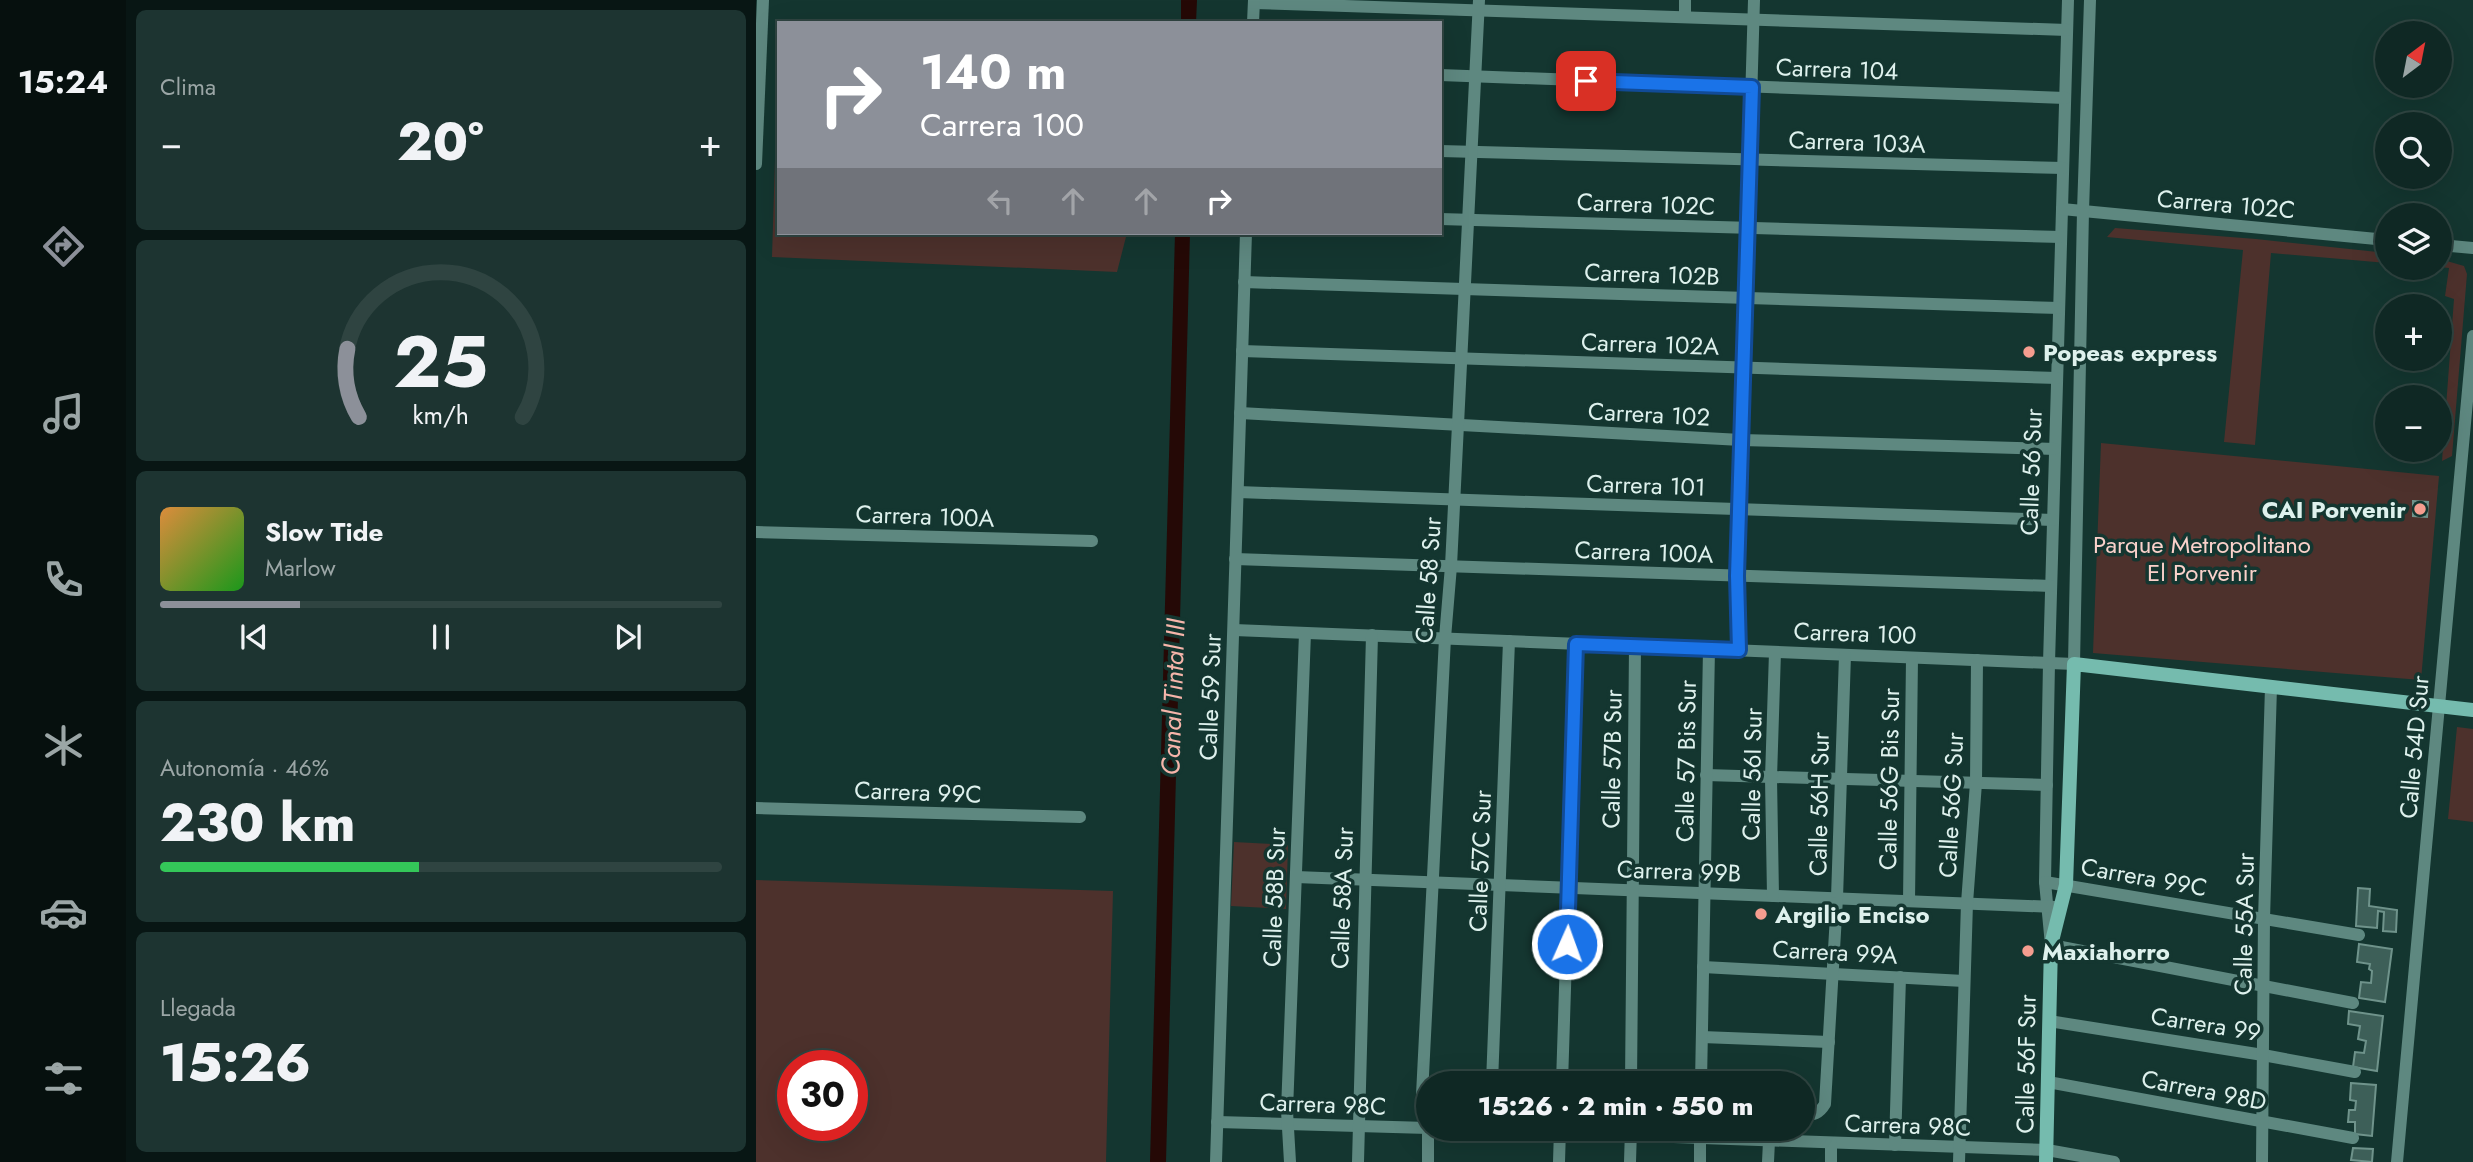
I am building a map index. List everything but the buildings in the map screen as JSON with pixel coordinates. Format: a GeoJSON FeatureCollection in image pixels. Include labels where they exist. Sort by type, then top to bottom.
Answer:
{"type":"FeatureCollection","features":[{"type":"Feature","properties":{"kind":"street"},"geometry":{"type":"LineString","coordinates":[[756,164],[763,0]]}},
{"type":"Feature","properties":{"kind":"street"},"geometry":{"type":"LineString","coordinates":[[1616,0],[1616,15]]}},
{"type":"Feature","properties":{"kind":"street"},"geometry":{"type":"LineString","coordinates":[[1685,0],[1685,17]]}},
{"type":"Feature","properties":{"kind":"street"},"geometry":{"type":"LineString","coordinates":[[1739,650],[1737,576],[1754,0]]}},
{"type":"Feature","properties":{"kind":"street","name":"Calle 56 Sur"},"geometry":{"type":"LineString","coordinates":[[2054,907],[2045,882],[2068,0]]}},
{"type":"Feature","properties":{"kind":"street","name":"Calle 56 Sur"},"geometry":{"type":"LineString","coordinates":[[2066,885],[2090,0]]}},
{"type":"Feature","properties":{"kind":"street"},"geometry":{"type":"LineString","coordinates":[[1253,21],[1254,1],[1478,5],[1616,15],[2067,30]]}},
{"type":"Feature","properties":{"kind":"street","name":"Calle 58 Sur"},"geometry":{"type":"LineString","coordinates":[[1423,1071],[1445,638],[1455,500],[1478,5]]}},
{"type":"Feature","properties":{"kind":"street","name":"Carrera 104"},"geometry":{"type":"LineString","coordinates":[[1442,75],[2065,98]]}},
{"type":"Feature","properties":{"kind":"street","name":"Carrera 103A"},"geometry":{"type":"LineString","coordinates":[[1442,151],[2063,168]]}},
{"type":"Feature","properties":{"kind":"street","name":"Carrera 102C"},"geometry":{"type":"LineString","coordinates":[[2062,209],[2375,239]]}},
{"type":"Feature","properties":{"kind":"street","name":"Carrera 102C"},"geometry":{"type":"LineString","coordinates":[[1442,219],[2061,237]]}},
{"type":"Feature","properties":{"kind":"street","name":"Calle 59 Sur"},"geometry":{"type":"LineString","coordinates":[[1216,1162],[1246,235]]}},
{"type":"Feature","properties":{"kind":"street"},"geometry":{"type":"LineString","coordinates":[[2452,246],[2473,248]]}},
{"type":"Feature","properties":{"kind":"street","name":"Carrera 102B"},"geometry":{"type":"LineString","coordinates":[[1244,282],[2059,308]]}},
{"type":"Feature","properties":{"kind":"street","name":"Calle 54D Sur"},"geometry":{"type":"LineString","coordinates":[[2397,1162],[2473,336]]}},
{"type":"Feature","properties":{"kind":"street","name":"Carrera 102A"},"geometry":{"type":"LineString","coordinates":[[1242,351],[2057,378]]}},
{"type":"Feature","properties":{"kind":"street","name":"Carrera 102"},"geometry":{"type":"LineString","coordinates":[[1240,413],[1741,440],[2055,449]]}},
{"type":"Feature","properties":{"kind":"street","name":"Carrera 101"},"geometry":{"type":"LineString","coordinates":[[1238,492],[2053,520]]}},
{"type":"Feature","properties":{"kind":"street","name":"Carrera 100A"},"geometry":{"type":"LineString","coordinates":[[756,532],[1092,541]]}},
{"type":"Feature","properties":{"kind":"street","name":"Carrera 100A"},"geometry":{"type":"LineString","coordinates":[[1235,559],[2051,586]]}},
{"type":"Feature","properties":{"kind":"street","name":"Carrera 100"},"geometry":{"type":"LineString","coordinates":[[1234,630],[2074,664],[2473,710]]}},
{"type":"Feature","properties":{"kind":"street","name":"Calle 58B Sur"},"geometry":{"type":"LineString","coordinates":[[1290,1162],[1290,1125],[1287,1111],[1305,633]]}},
{"type":"Feature","properties":{"kind":"street","name":"Calle 58A Sur"},"geometry":{"type":"LineString","coordinates":[[1358,1162],[1372,635]]}},
{"type":"Feature","properties":{"kind":"street","name":"Calle 57C Sur"},"geometry":{"type":"LineString","coordinates":[[1492,1071],[1509,641]]}},
{"type":"Feature","properties":{"kind":"street"},"geometry":{"type":"LineString","coordinates":[[1562,1071],[1576,644]]}},
{"type":"Feature","properties":{"kind":"street","name":"Calle 57B Sur"},"geometry":{"type":"LineString","coordinates":[[1631,1071],[1635,646]]}},
{"type":"Feature","properties":{"kind":"street","name":"Calle 57 Bis Sur"},"geometry":{"type":"LineString","coordinates":[[1701,1071],[1709,649]]}},
{"type":"Feature","properties":{"kind":"street","name":"Calle 56I Sur"},"geometry":{"type":"LineString","coordinates":[[1773,896],[1771,778],[1775,652]]}},
{"type":"Feature","properties":{"kind":"street","name":"Calle 56H Sur"},"geometry":{"type":"LineString","coordinates":[[1815,1113],[1821,1111],[1825,1104],[1829,1042],[1838,898],[1844,655]]}},
{"type":"Feature","properties":{"kind":"street","name":"Calle 56G Bis Sur"},"geometry":{"type":"LineString","coordinates":[[1909,901],[1912,657]]}},
{"type":"Feature","properties":{"kind":"street","name":"Calle 56G Sur"},"geometry":{"type":"LineString","coordinates":[[1959,1162],[1967,903],[1976,783],[1978,660]]}},
{"type":"Feature","properties":{"kind":"street","name":"Calle 55A Sur"},"geometry":{"type":"LineString","coordinates":[[2262,1162],[2264,919],[2271,687]]}},
{"type":"Feature","properties":{"kind":"street"},"geometry":{"type":"LineString","coordinates":[[1706,775],[2047,785]]}},
{"type":"Feature","properties":{"kind":"street","name":"Carrera 99C"},"geometry":{"type":"LineString","coordinates":[[756,808],[1080,817]]}},
{"type":"Feature","properties":{"kind":"street","name":"Carrera 99B"},"geometry":{"type":"LineString","coordinates":[[1296,877],[2054,907]]}},
{"type":"Feature","properties":{"kind":"street","name":"Carrera 99C"},"geometry":{"type":"LineString","coordinates":[[2045,882],[2359,935]]}},
{"type":"Feature","properties":{"kind":"street","name":"Calle 56F Sur"},"geometry":{"type":"LineString","coordinates":[[2046,1156],[2051,945],[2054,907],[2066,885]]}},
{"type":"Feature","properties":{"kind":"street"},"geometry":{"type":"LineString","coordinates":[[2051,945],[2353,1003]]}},
{"type":"Feature","properties":{"kind":"street","name":"Carrera 99A"},"geometry":{"type":"LineString","coordinates":[[1703,967],[1964,981]]}},
{"type":"Feature","properties":{"kind":"street"},"geometry":{"type":"LineString","coordinates":[[1895,1145],[1899,977]]}},
{"type":"Feature","properties":{"kind":"street","name":"Carrera 99"},"geometry":{"type":"LineString","coordinates":[[2049,1021],[2355,1072]]}},
{"type":"Feature","properties":{"kind":"street"},"geometry":{"type":"LineString","coordinates":[[1702,1037],[1829,1042]]}},
{"type":"Feature","properties":{"kind":"street","name":"Carrera 98D"},"geometry":{"type":"LineString","coordinates":[[2048,1082],[2353,1139]]}},
{"type":"Feature","properties":{"kind":"street","name":"Carrera 98C"},"geometry":{"type":"LineString","coordinates":[[1217,1122],[1416,1128]]}},
{"type":"Feature","properties":{"kind":"street","name":"Calle 58 Sur"},"geometry":{"type":"LineString","coordinates":[[1428,1141],[1428,1162]]}},
{"type":"Feature","properties":{"kind":"street"},"geometry":{"type":"LineString","coordinates":[[1559,1162],[1560,1141]]}},
{"type":"Feature","properties":{"kind":"street"},"geometry":{"type":"LineString","coordinates":[[1630,1162],[1631,1141]]}},
{"type":"Feature","properties":{"kind":"street"},"geometry":{"type":"LineString","coordinates":[[1700,1141],[1700,1162]]}},
{"type":"Feature","properties":{"kind":"street"},"geometry":{"type":"LineString","coordinates":[[1768,1162],[1769,1141]]}},
{"type":"Feature","properties":{"kind":"street","name":"Carrera 98C"},"geometry":{"type":"LineString","coordinates":[[1790,1141],[1959,1147],[2114,1162]]}},
{"type":"Feature","properties":{"kind":"street"},"geometry":{"type":"LineString","coordinates":[[1831,1143],[1831,1162]]}},
{"type":"Feature","properties":{"kind":"green space"},"geometry":{"type":"Polygon","coordinates":[[[776,127],[777,235],[1126,235],[1117,272],[772,257],[776,127]]]}},
{"type":"Feature","properties":{"kind":"green space"},"geometry":{"type":"Polygon","coordinates":[[[2115,228],[2256,239],[2375,252],[2375,262],[2271,253],[2255,445],[2224,442],[2243,250],[2107,237],[2115,228]]]}},
{"type":"Feature","properties":{"kind":"green space"},"geometry":{"type":"Polygon","coordinates":[[[2452,262],[2464,266],[2467,274],[2452,456],[2452,385],[2448,385],[2449,371],[2452,371],[2454,299],[2452,294],[2445,294],[2447,280],[2452,280],[2452,262]]]}},
{"type":"Feature","properties":{"kind":"green space","name":"Parque Metropolitano El Porvenir"},"geometry":{"type":"Polygon","coordinates":[[[2101,443],[2439,476],[2421,680],[2093,653],[2101,443]]]}},
{"type":"Feature","properties":{"kind":"green space"},"geometry":{"type":"Polygon","coordinates":[[[2457,727],[2473,729],[2473,822],[2448,819],[2457,727]]]}},
{"type":"Feature","properties":{"kind":"green space"},"geometry":{"type":"Polygon","coordinates":[[[1234,842],[1288,845],[1286,909],[1231,906],[1234,842]]]}},
{"type":"Feature","properties":{"kind":"green space"},"geometry":{"type":"Polygon","coordinates":[[[756,880],[1113,891],[1106,1162],[756,1162],[756,880]]]}},
{"type":"Feature","properties":{"kind":"water"},"geometry":{"type":"Polygon","coordinates":[[[1181,0],[1197,0],[1196,21],[1181,21],[1181,0]]]}},
{"type":"Feature","properties":{"kind":"water","name":"Canal Tintal III"},"geometry":{"type":"Polygon","coordinates":[[[1175,235],[1190,235],[1166,1162],[1150,1162],[1175,235]]]}},
{"type":"Feature","properties":{"kind":"place","name":"Popeas express"},"geometry":{"type":"Point","coordinates":[2029,352]}},
{"type":"Feature","properties":{"kind":"place","name":"CAI Porvenir"},"geometry":{"type":"Point","coordinates":[2420,509]}},
{"type":"Feature","properties":{"kind":"place","name":"Argilio Enciso"},"geometry":{"type":"Point","coordinates":[1761,914]}},
{"type":"Feature","properties":{"kind":"place","name":"Maxiahorro"},"geometry":{"type":"Point","coordinates":[2028,951]}},
{"type":"Feature","properties":{"kind":"route"},"geometry":{"type":"LineString","coordinates":[[1567,944],[1576,644],[1739,650],[1737,576],[1752,87],[1586,81]]}}]}
